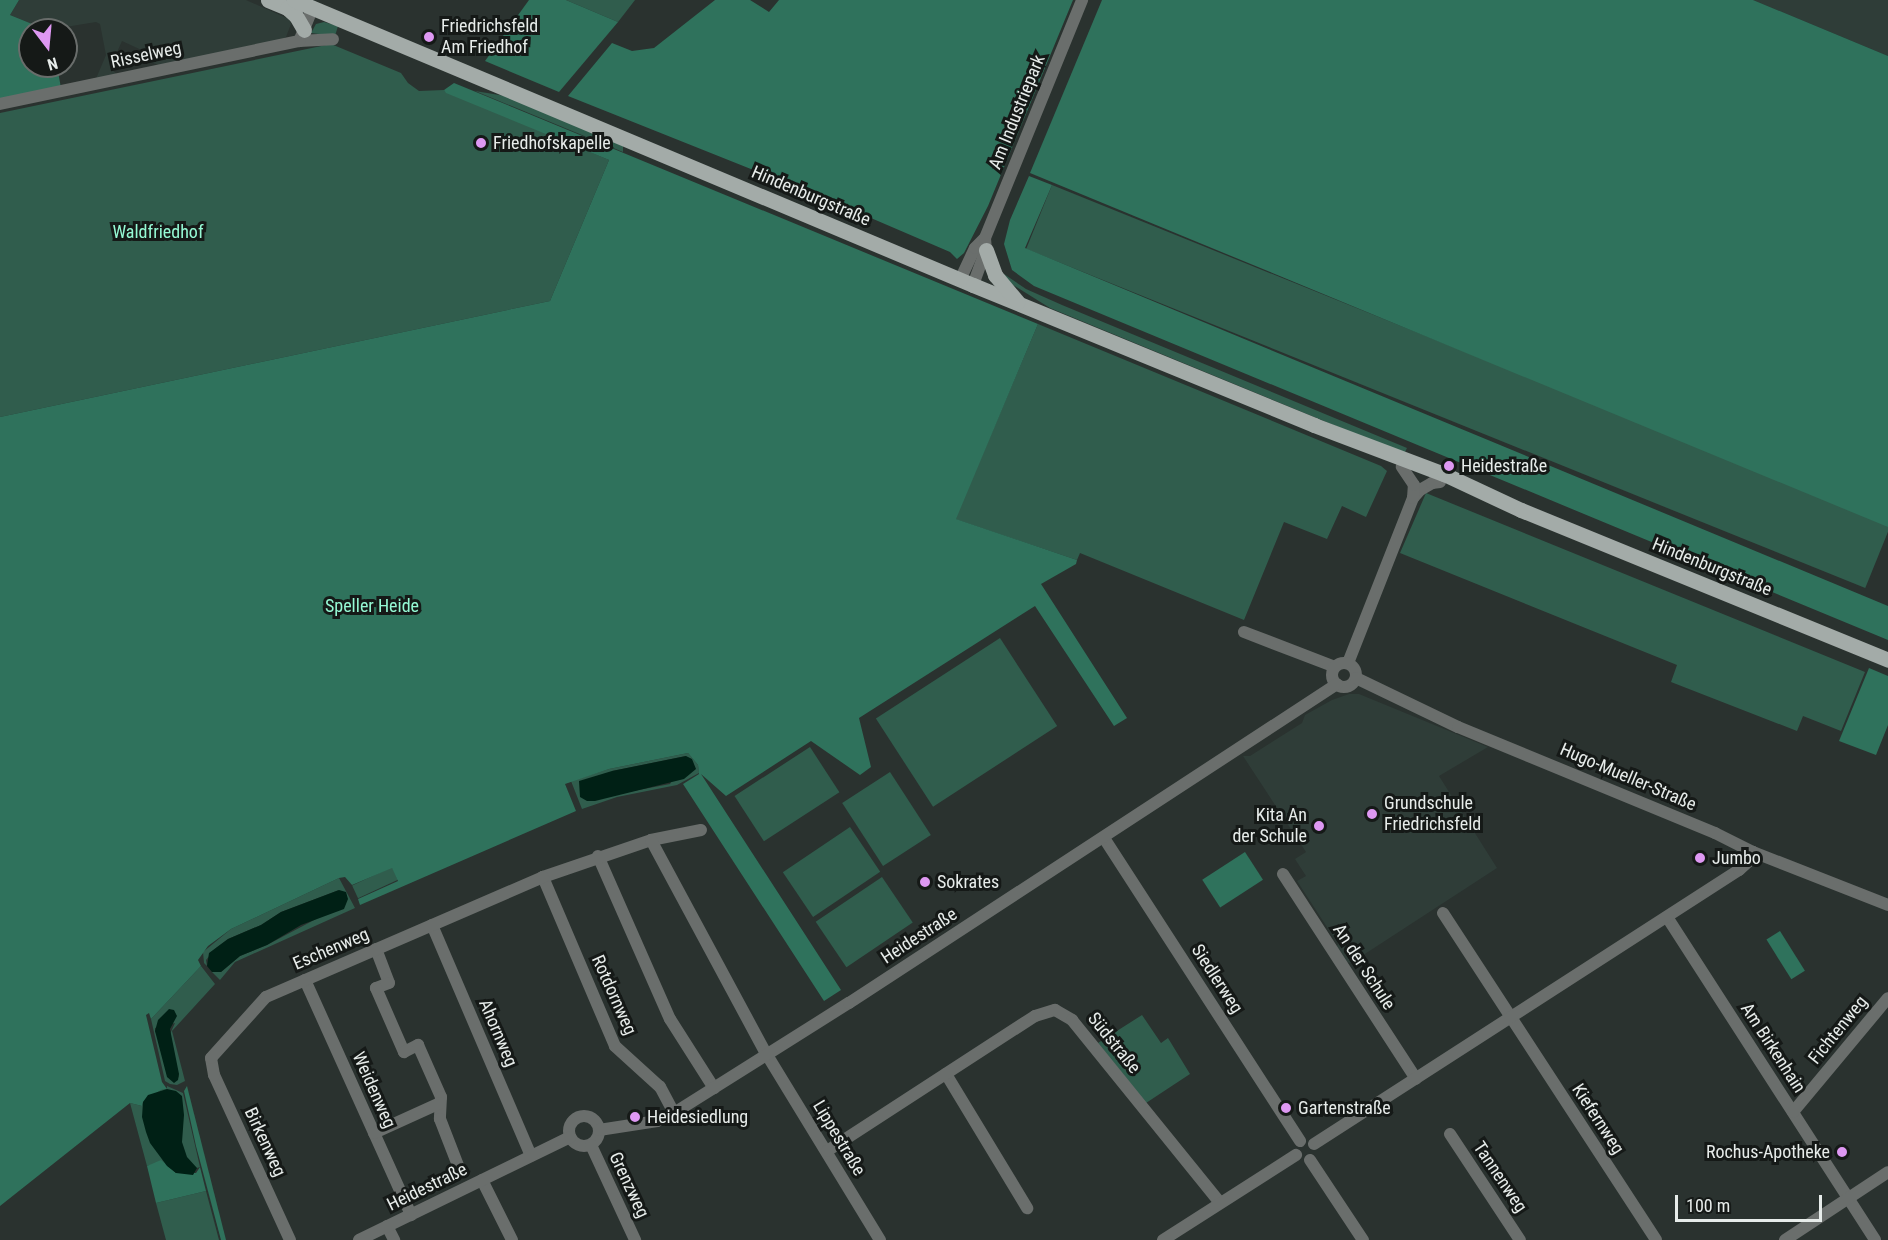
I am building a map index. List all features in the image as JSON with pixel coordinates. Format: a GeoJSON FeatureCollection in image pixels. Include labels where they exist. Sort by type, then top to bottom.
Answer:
{"type":"FeatureCollection","features":[{"type":"Feature","properties":{"kind":"main road"},"geometry":{"type":"LineString","coordinates":[[268,0],[296,16],[301,36]]}},
{"type":"Feature","properties":{"kind":"main road","name":"Hindenburgstraße"},"geometry":{"type":"LineString","coordinates":[[294,0],[1020,304],[1314,425],[1434,470],[1521,510],[1888,660]]}},
{"type":"Feature","properties":{"kind":"main road"},"geometry":{"type":"LineString","coordinates":[[986,244],[995,275],[1020,304]]}},
{"type":"Feature","properties":{"kind":"main road","name":"Hindenburgstraße"},"geometry":{"type":"LineString","coordinates":[[1314,425],[1402,467],[1521,510]]}},
{"type":"Feature","properties":{"kind":"street","name":"Am Industriepark"},"geometry":{"type":"LineString","coordinates":[[967,282],[986,244],[1082,0]]}},
{"type":"Feature","properties":{"kind":"street"},"geometry":{"type":"LineString","coordinates":[[301,36],[313,7]]}},
{"type":"Feature","properties":{"kind":"street","name":"Risselweg"},"geometry":{"type":"LineString","coordinates":[[0,104],[301,36],[333,39]]}},
{"type":"Feature","properties":{"kind":"street"},"geometry":{"type":"LineString","coordinates":[[1348,663],[1413,498],[1414,485],[1402,467]]}},
{"type":"Feature","properties":{"kind":"street"},"geometry":{"type":"LineString","coordinates":[[1413,498],[1420,490],[1432,483],[1440,482]]}},
{"type":"Feature","properties":{"kind":"street"},"geometry":{"type":"LineString","coordinates":[[1244,632],[1335,667]]}},
{"type":"Feature","properties":{"kind":"street"},"geometry":{"type":"LineString","coordinates":[[1337,684],[1333,678],[1335,667],[1341,663],[1348,663],[1356,671],[1356,678]]}},
{"type":"Feature","properties":{"kind":"street","name":"Heidestraße"},"geometry":{"type":"LineString","coordinates":[[599,1130],[657,1121],[674,1113],[1104,838],[1337,684],[1348,686],[1356,678]]}},
{"type":"Feature","properties":{"kind":"street","name":"Hugo-Mueller-Straße"},"geometry":{"type":"LineString","coordinates":[[1356,678],[1458,727],[1715,833],[1753,852],[1888,905]]}},
{"type":"Feature","properties":{"kind":"street"},"geometry":{"type":"LineString","coordinates":[[543,877],[598,856],[651,840],[701,830]]}},
{"type":"Feature","properties":{"kind":"street","name":"Siedlerweg"},"geometry":{"type":"LineString","coordinates":[[1104,838],[1300,1141]]}},
{"type":"Feature","properties":{"kind":"street"},"geometry":{"type":"LineString","coordinates":[[651,840],[767,1055]]}},
{"type":"Feature","properties":{"kind":"street"},"geometry":{"type":"LineString","coordinates":[[1314,1144],[1739,870],[1749,861],[1753,852]]}},
{"type":"Feature","properties":{"kind":"street"},"geometry":{"type":"LineString","coordinates":[[598,856],[670,1019],[714,1088]]}},
{"type":"Feature","properties":{"kind":"street","name":"An der Schule"},"geometry":{"type":"LineString","coordinates":[[1283,874],[1416,1079]]}},
{"type":"Feature","properties":{"kind":"street","name":"Eschenweg"},"geometry":{"type":"LineString","coordinates":[[211,1058],[266,997],[485,900],[543,877]]}},
{"type":"Feature","properties":{"kind":"street","name":"Rotdornweg"},"geometry":{"type":"LineString","coordinates":[[543,877],[615,1046],[660,1087],[674,1113]]}},
{"type":"Feature","properties":{"kind":"street"},"geometry":{"type":"LineString","coordinates":[[1443,913],[1510,1017]]}},
{"type":"Feature","properties":{"kind":"street","name":"Am Birkenhain"},"geometry":{"type":"LineString","coordinates":[[1667,917],[1875,1240]]}},
{"type":"Feature","properties":{"kind":"street","name":"Ahornweg"},"geometry":{"type":"LineString","coordinates":[[432,925],[531,1156]]}},
{"type":"Feature","properties":{"kind":"street"},"geometry":{"type":"LineString","coordinates":[[376,949],[389,983],[376,988],[404,1052],[418,1046],[441,1097],[440,1119],[459,1168]]}},
{"type":"Feature","properties":{"kind":"street","name":"Weidenweg"},"geometry":{"type":"LineString","coordinates":[[305,980],[411,1215]]}},
{"type":"Feature","properties":{"kind":"street","name":"Fichtenweg"},"geometry":{"type":"LineString","coordinates":[[1793,1112],[1888,998]]}},
{"type":"Feature","properties":{"kind":"street","name":"Südstraße"},"geometry":{"type":"LineString","coordinates":[[827,1151],[1035,1016],[1055,1010],[1072,1020],[1220,1203]]}},
{"type":"Feature","properties":{"kind":"street","name":"Kiefernweg"},"geometry":{"type":"LineString","coordinates":[[1510,1017],[1656,1240]]}},
{"type":"Feature","properties":{"kind":"street","name":"Lippestraße"},"geometry":{"type":"LineString","coordinates":[[767,1055],[880,1240]]}},
{"type":"Feature","properties":{"kind":"street","name":"Birkenweg"},"geometry":{"type":"LineString","coordinates":[[211,1058],[214,1075],[290,1240]]}},
{"type":"Feature","properties":{"kind":"street"},"geometry":{"type":"LineString","coordinates":[[946,1074],[1027,1208]]}},
{"type":"Feature","properties":{"kind":"street"},"geometry":{"type":"LineString","coordinates":[[374,1133],[440,1103]]}},
{"type":"Feature","properties":{"kind":"street"},"geometry":{"type":"LineString","coordinates":[[583,1115],[596,1121],[599,1130],[597,1138],[591,1144],[577,1144],[570,1137],[571,1123],[583,1115]]}},
{"type":"Feature","properties":{"kind":"street","name":"Tannenweg"},"geometry":{"type":"LineString","coordinates":[[1450,1134],[1520,1240]]}},
{"type":"Feature","properties":{"kind":"street","name":"Heidestraße"},"geometry":{"type":"LineString","coordinates":[[359,1240],[570,1137]]}},
{"type":"Feature","properties":{"kind":"street"},"geometry":{"type":"LineString","coordinates":[[1296,1155],[1295,1150],[1300,1141],[1310,1141],[1314,1144]]}},
{"type":"Feature","properties":{"kind":"street","name":"Grenzweg"},"geometry":{"type":"LineString","coordinates":[[591,1144],[635,1240]]}},
{"type":"Feature","properties":{"kind":"street"},"geometry":{"type":"LineString","coordinates":[[1296,1155],[1305,1161],[1310,1160],[1315,1156],[1314,1144]]}},
{"type":"Feature","properties":{"kind":"street"},"geometry":{"type":"LineString","coordinates":[[1163,1240],[1296,1155]]}},
{"type":"Feature","properties":{"kind":"street"},"geometry":{"type":"LineString","coordinates":[[1310,1160],[1363,1240]]}},
{"type":"Feature","properties":{"kind":"street"},"geometry":{"type":"LineString","coordinates":[[1785,1240],[1888,1172]]}},
{"type":"Feature","properties":{"kind":"street","name":"Heidestraße"},"geometry":{"type":"LineString","coordinates":[[482,1180],[512,1240]]}},
{"type":"Feature","properties":{"kind":"street","name":"Heidestraße"},"geometry":{"type":"LineString","coordinates":[[387,1226],[394,1240]]}},
{"type":"Feature","properties":{"kind":"shaded area"},"geometry":{"type":"Polygon","coordinates":[[[19,0],[246,0],[289,19],[291,24],[286,37],[274,43],[164,67],[145,60],[148,53],[122,41],[110,68],[119,76],[95,81],[106,55],[100,24],[96,22],[78,25],[78,18],[18,18],[10,15],[19,0]]]}},
{"type":"Feature","properties":{"kind":"shaded area"},"geometry":{"type":"Polygon","coordinates":[[[1753,0],[1888,0],[1888,56],[1753,0]]]}},
{"type":"Feature","properties":{"kind":"shaded area","name":"Grundschule Friedrichsfeld"},"geometry":{"type":"Polygon","coordinates":[[[1349,694],[1359,694],[1488,747],[1439,776],[1497,868],[1351,963],[1344,962],[1336,949],[1338,944],[1297,881],[1306,876],[1295,859],[1306,852],[1243,756],[1250,756],[1302,723],[1305,715],[1332,700],[1349,694]]]}},
{"type":"Feature","properties":{"kind":"shaded area"},"geometry":{"type":"Polygon","coordinates":[[[686,756],[692,759],[696,769],[684,779],[595,801],[587,801],[580,797],[579,781],[612,771],[686,756]]]}},
{"type":"Feature","properties":{"kind":"shaded area"},"geometry":{"type":"Polygon","coordinates":[[[339,890],[346,892],[348,899],[344,909],[301,925],[267,945],[240,956],[221,972],[212,972],[207,966],[209,953],[228,939],[261,925],[281,912],[339,890]]]}},
{"type":"Feature","properties":{"kind":"shaded area"},"geometry":{"type":"Polygon","coordinates":[[[169,1009],[174,1010],[177,1016],[170,1029],[179,1074],[178,1080],[174,1083],[167,1077],[155,1031],[158,1020],[169,1009]]]}},
{"type":"Feature","properties":{"kind":"shaded area"},"geometry":{"type":"Polygon","coordinates":[[[167,1089],[176,1091],[182,1096],[184,1115],[182,1142],[187,1157],[197,1168],[193,1175],[176,1173],[167,1166],[150,1143],[146,1132],[142,1117],[143,1102],[148,1095],[167,1089]]]}},
{"type":"Feature","properties":{"kind":"green space"},"geometry":{"type":"Polygon","coordinates":[[[0,0],[19,0],[10,15],[18,18],[18,78],[59,78],[61,88],[0,101],[0,0]]]}},
{"type":"Feature","properties":{"kind":"green space"},"geometry":{"type":"Polygon","coordinates":[[[529,0],[566,0],[618,22],[559,92],[485,61],[529,0]]]}},
{"type":"Feature","properties":{"kind":"green space"},"geometry":{"type":"Polygon","coordinates":[[[566,0],[635,0],[618,22],[566,0]]]}},
{"type":"Feature","properties":{"kind":"green space"},"geometry":{"type":"Polygon","coordinates":[[[715,0],[750,0],[769,12],[779,0],[1073,0],[988,206],[964,253],[957,259],[950,252],[836,203],[568,96],[612,43],[632,51],[654,48],[715,0]]]}},
{"type":"Feature","properties":{"kind":"green space"},"geometry":{"type":"Polygon","coordinates":[[[1102,0],[1753,0],[1888,56],[1888,527],[1030,173],[1102,0]]]}},
{"type":"Feature","properties":{"kind":"green space"},"geometry":{"type":"Polygon","coordinates":[[[324,22],[338,26],[335,36],[311,33],[316,24],[324,22]]]}},
{"type":"Feature","properties":{"kind":"green space","name":"Waldfriedhof"},"geometry":{"type":"Polygon","coordinates":[[[331,44],[401,73],[408,83],[419,91],[444,90],[609,160],[550,301],[0,417],[0,113],[331,44]]]}},
{"type":"Feature","properties":{"kind":"green space","name":"Speller Heide"},"geometry":{"type":"Polygon","coordinates":[[[454,83],[1038,324],[956,519],[1077,560],[1076,564],[1041,584],[1127,718],[1114,726],[1035,606],[859,718],[871,767],[860,775],[811,741],[726,796],[701,774],[841,990],[824,1001],[683,784],[699,774],[698,765],[688,753],[609,769],[565,784],[576,811],[360,905],[358,899],[398,881],[392,868],[352,885],[345,877],[339,878],[231,929],[208,946],[198,960],[201,966],[151,1019],[149,1013],[146,1015],[162,1082],[167,1089],[161,1090],[143,1102],[142,1106],[130,1103],[0,1206],[0,417],[550,301],[609,160],[446,93],[444,90],[454,83]]]}},
{"type":"Feature","properties":{"kind":"green space"},"geometry":{"type":"Polygon","coordinates":[[[475,91],[511,97],[623,146],[623,152],[475,91]]]}},
{"type":"Feature","properties":{"kind":"green space"},"geometry":{"type":"Polygon","coordinates":[[[1029,176],[1052,185],[1025,248],[1888,606],[1888,640],[1034,286],[1012,270],[1004,244],[1010,220],[1029,176]]]}},
{"type":"Feature","properties":{"kind":"green space"},"geometry":{"type":"Polygon","coordinates":[[[1052,185],[1888,523],[1888,532],[1865,588],[1026,249],[1052,185]]]}},
{"type":"Feature","properties":{"kind":"green space"},"geometry":{"type":"Polygon","coordinates":[[[1004,274],[1026,289],[1062,305],[1407,448],[1404,454],[1050,308],[1005,280],[1004,274]]]}},
{"type":"Feature","properties":{"kind":"green space"},"geometry":{"type":"Polygon","coordinates":[[[1038,324],[1381,466],[1387,471],[1366,517],[1342,506],[1327,539],[1284,522],[1244,620],[1080,553],[1077,560],[955,519],[1038,324]]]}},
{"type":"Feature","properties":{"kind":"green space"},"geometry":{"type":"Polygon","coordinates":[[[1426,493],[1865,672],[1841,731],[1803,716],[1797,731],[1671,682],[1677,665],[1400,553],[1426,493]]]}},
{"type":"Feature","properties":{"kind":"green space"},"geometry":{"type":"Polygon","coordinates":[[[1000,638],[1057,726],[933,807],[876,719],[1000,638]]]}},
{"type":"Feature","properties":{"kind":"green space"},"geometry":{"type":"Polygon","coordinates":[[[1869,668],[1888,676],[1888,725],[1876,755],[1839,741],[1869,668]]]}},
{"type":"Feature","properties":{"kind":"green space"},"geometry":{"type":"Polygon","coordinates":[[[810,747],[839,792],[764,841],[735,796],[810,747]]]}},
{"type":"Feature","properties":{"kind":"green space"},"geometry":{"type":"Polygon","coordinates":[[[688,753],[698,765],[699,773],[677,785],[617,797],[582,809],[571,781],[609,769],[688,753]],[[686,756],[612,771],[628,792],[670,784],[686,756]]]}},
{"type":"Feature","properties":{"kind":"green space"},"geometry":{"type":"Polygon","coordinates":[[[890,772],[931,835],[883,866],[842,803],[890,772]]]}},
{"type":"Feature","properties":{"kind":"green space"},"geometry":{"type":"Polygon","coordinates":[[[850,827],[880,872],[813,917],[783,872],[850,827]]]}},
{"type":"Feature","properties":{"kind":"green space"},"geometry":{"type":"Polygon","coordinates":[[[1245,852],[1263,880],[1220,907],[1202,880],[1245,852]]]}},
{"type":"Feature","properties":{"kind":"green space"},"geometry":{"type":"Polygon","coordinates":[[[392,867],[398,880],[358,898],[352,886],[392,867]]]}},
{"type":"Feature","properties":{"kind":"green space"},"geometry":{"type":"Polygon","coordinates":[[[882,877],[913,923],[846,967],[816,922],[882,877]]]}},
{"type":"Feature","properties":{"kind":"green space"},"geometry":{"type":"Polygon","coordinates":[[[339,878],[355,908],[235,962],[220,980],[212,972],[221,972],[240,956],[267,945],[316,919],[339,890],[281,912],[261,925],[228,939],[206,960],[207,966],[204,963],[203,952],[231,929],[339,878]]]}},
{"type":"Feature","properties":{"kind":"green space"},"geometry":{"type":"Polygon","coordinates":[[[1780,931],[1805,971],[1791,979],[1766,939],[1780,931]]]}},
{"type":"Feature","properties":{"kind":"green space"},"geometry":{"type":"Polygon","coordinates":[[[201,966],[215,984],[172,1031],[185,1081],[177,1085],[165,1081],[151,1019],[201,966]],[[175,1023],[155,1028],[179,1078],[170,1034],[175,1023]]]}},
{"type":"Feature","properties":{"kind":"green space"},"geometry":{"type":"Polygon","coordinates":[[[1142,1015],[1161,1043],[1168,1038],[1190,1074],[1146,1103],[1098,1043],[1142,1015]]]}},
{"type":"Feature","properties":{"kind":"green space"},"geometry":{"type":"Polygon","coordinates":[[[167,1086],[183,1093],[200,1167],[158,1163],[147,1166],[130,1103],[142,1106],[143,1102],[161,1090],[167,1089],[167,1086]]]}},
{"type":"Feature","properties":{"kind":"green space"},"geometry":{"type":"Polygon","coordinates":[[[187,1086],[226,1240],[221,1240],[196,1146],[184,1091],[187,1086]]]}},
{"type":"Feature","properties":{"kind":"green space"},"geometry":{"type":"Polygon","coordinates":[[[161,1160],[176,1173],[196,1173],[200,1167],[206,1191],[156,1203],[147,1166],[161,1160]]]}},
{"type":"Feature","properties":{"kind":"green space"},"geometry":{"type":"Polygon","coordinates":[[[206,1191],[219,1240],[166,1240],[156,1203],[206,1191]]]}},
{"type":"Feature","properties":{"kind":"place","name":"Friedrichsfeld Am Friedhof"},"geometry":{"type":"Point","coordinates":[429,37]}},
{"type":"Feature","properties":{"kind":"place","name":"Friedhofskapelle"},"geometry":{"type":"Point","coordinates":[481,143]}},
{"type":"Feature","properties":{"kind":"place","name":"Heidestraße"},"geometry":{"type":"Point","coordinates":[1449,466]}},
{"type":"Feature","properties":{"kind":"place","name":"Grundschule Friedrichsfeld"},"geometry":{"type":"Point","coordinates":[1372,814]}},
{"type":"Feature","properties":{"kind":"place","name":"Kita An der Schule"},"geometry":{"type":"Point","coordinates":[1319,826]}},
{"type":"Feature","properties":{"kind":"place","name":"Jumbo"},"geometry":{"type":"Point","coordinates":[1700,858]}},
{"type":"Feature","properties":{"kind":"place","name":"Sokrates"},"geometry":{"type":"Point","coordinates":[925,882]}},
{"type":"Feature","properties":{"kind":"place","name":"Gartenstraße"},"geometry":{"type":"Point","coordinates":[1286,1108]}},
{"type":"Feature","properties":{"kind":"place","name":"Heidesiedlung"},"geometry":{"type":"Point","coordinates":[635,1117]}},
{"type":"Feature","properties":{"kind":"place","name":"Rochus-Apotheke"},"geometry":{"type":"Point","coordinates":[1842,1152]}}]}
